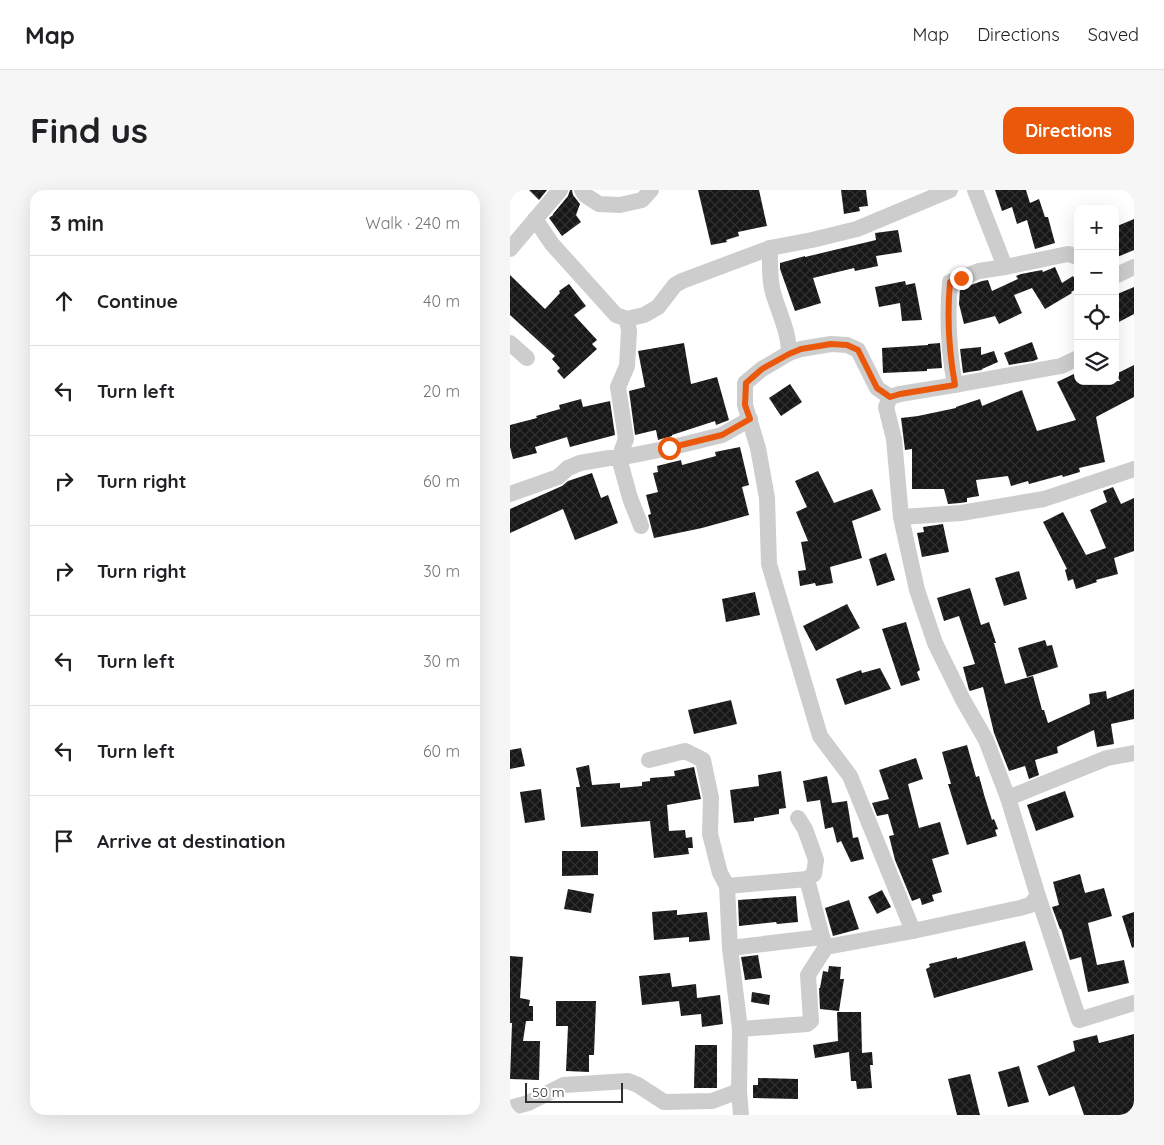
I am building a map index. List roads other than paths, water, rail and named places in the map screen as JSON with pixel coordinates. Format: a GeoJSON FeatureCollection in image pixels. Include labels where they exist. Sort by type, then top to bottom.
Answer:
{"type":"FeatureCollection","features":[{"type":"Feature","properties":{"kind":"street"},"geometry":{"type":"LineString","coordinates":[[510,249],[560,190]]}},
{"type":"Feature","properties":{"kind":"street"},"geometry":{"type":"LineString","coordinates":[[582,190],[585,196],[599,204],[620,205],[642,200],[651,190]]}},
{"type":"Feature","properties":{"kind":"street"},"geometry":{"type":"LineString","coordinates":[[535,219],[552,244],[616,315],[627,319],[658,307],[675,285],[682,281],[770,248],[856,229],[950,190]]}},
{"type":"Feature","properties":{"kind":"street"},"geometry":{"type":"LineString","coordinates":[[975,190],[1005,267]]}},
{"type":"Feature","properties":{"kind":"street"},"geometry":{"type":"LineString","coordinates":[[770,248],[773,294],[784,324],[789,354]]}},
{"type":"Feature","properties":{"kind":"street"},"geometry":{"type":"LineString","coordinates":[[955,385],[949,332],[950,282],[979,271],[1068,254],[1074,256]]}},
{"type":"Feature","properties":{"kind":"street"},"geometry":{"type":"LineString","coordinates":[[1119,274],[1134,267]]}},
{"type":"Feature","properties":{"kind":"street"},"geometry":{"type":"LineString","coordinates":[[627,319],[629,331],[626,366],[618,387],[626,439],[620,458],[630,498],[641,526]]}},
{"type":"Feature","properties":{"kind":"street"},"geometry":{"type":"LineString","coordinates":[[510,343],[527,358]]}},
{"type":"Feature","properties":{"kind":"street"},"geometry":{"type":"LineString","coordinates":[[890,397],[877,388],[858,350],[847,345],[831,344],[801,349],[762,369],[746,383],[745,405],[758,448],[767,498],[769,564],[820,736],[850,776],[913,931]]}},
{"type":"Feature","properties":{"kind":"street"},"geometry":{"type":"LineString","coordinates":[[890,397],[1061,366],[1074,360]]}},
{"type":"Feature","properties":{"kind":"street"},"geometry":{"type":"LineString","coordinates":[[890,397],[886,407],[894,439],[901,517],[917,590],[935,643],[963,700],[986,740],[1008,798],[1079,1020],[1134,1003]]}},
{"type":"Feature","properties":{"kind":"street"},"geometry":{"type":"LineString","coordinates":[[510,494],[558,477],[568,468],[580,463],[620,458],[722,435],[750,419]]}},
{"type":"Feature","properties":{"kind":"street"},"geometry":{"type":"LineString","coordinates":[[901,517],[961,513],[1044,499],[1134,469]]}},
{"type":"Feature","properties":{"kind":"street"},"geometry":{"type":"LineString","coordinates":[[648,760],[685,751],[703,760],[711,798],[710,834],[720,873],[727,886],[730,948],[740,1029],[741,1115]]}},
{"type":"Feature","properties":{"kind":"street"},"geometry":{"type":"LineString","coordinates":[[1008,798],[1107,758],[1134,753]]}},
{"type":"Feature","properties":{"kind":"street"},"geometry":{"type":"LineString","coordinates":[[727,886],[807,879],[814,874],[816,860],[805,830],[798,818]]}},
{"type":"Feature","properties":{"kind":"street"},"geometry":{"type":"LineString","coordinates":[[740,1029],[807,1024],[811,1021],[808,976],[824,942],[807,879]]}},
{"type":"Feature","properties":{"kind":"street"},"geometry":{"type":"LineString","coordinates":[[730,948],[824,942],[913,931],[1020,908],[1030,905],[1038,896]]}},
{"type":"Feature","properties":{"kind":"street"},"geometry":{"type":"LineString","coordinates":[[510,1108],[528,1102],[564,1085],[628,1082],[638,1085],[664,1102],[712,1101],[740,1091]]}}]}
